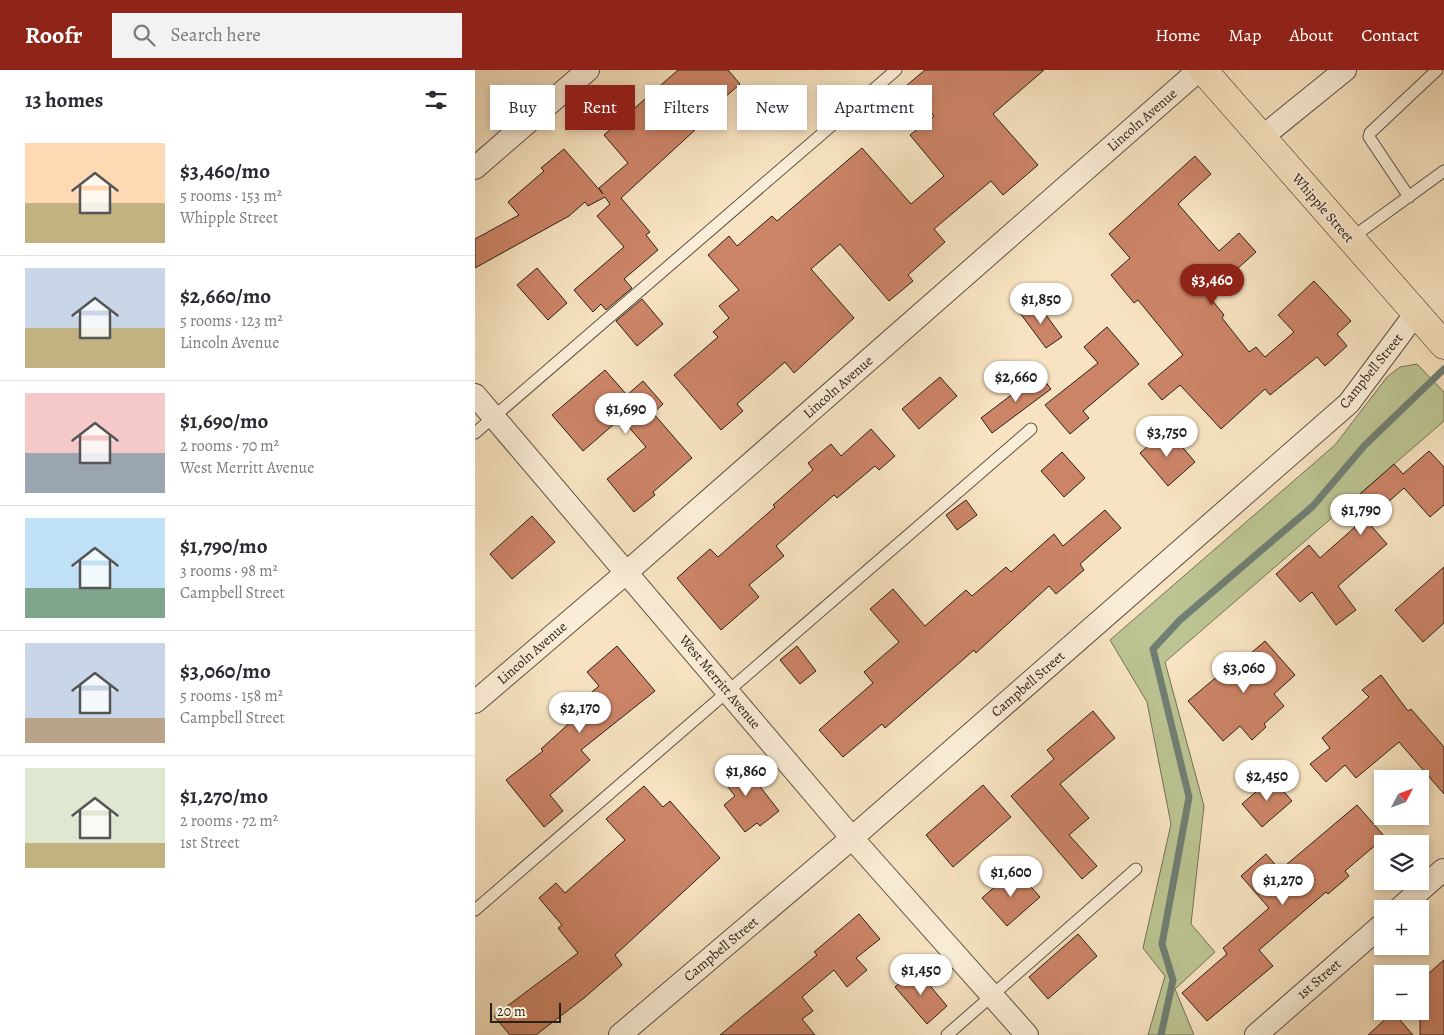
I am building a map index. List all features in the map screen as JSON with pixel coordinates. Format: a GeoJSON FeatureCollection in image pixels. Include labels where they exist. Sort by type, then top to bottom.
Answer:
{"type":"FeatureCollection","features":[{"type":"Feature","properties":{"kind":"main road","name":"Whipple Street"},"geometry":{"type":"LineString","coordinates":[[1203,70],[1444,345]]}},
{"type":"Feature","properties":{"kind":"street"},"geometry":{"type":"LineString","coordinates":[[475,168],[588,70]]}},
{"type":"Feature","properties":{"kind":"street","name":"Lincoln Avenue"},"geometry":{"type":"LineString","coordinates":[[475,702],[627,572],[1199,70]]}},
{"type":"Feature","properties":{"kind":"street"},"geometry":{"type":"LineString","coordinates":[[1261,138],[1345,70]]}},
{"type":"Feature","properties":{"kind":"street","name":"Campbell Street"},"geometry":{"type":"LineString","coordinates":[[620,1035],[852,838],[1349,403],[1416,313]]}},
{"type":"Feature","properties":{"kind":"street","name":"West Merritt Avenue"},"geometry":{"type":"LineString","coordinates":[[475,395],[852,838],[1027,1035]]}},
{"type":"Feature","properties":{"kind":"street"},"geometry":{"type":"LineString","coordinates":[[1409,900],[1443,870]]}},
{"type":"Feature","properties":{"kind":"street","name":"1st Street"},"geometry":{"type":"LineString","coordinates":[[1256,1035],[1374,932]]}},
{"type":"Feature","properties":{"kind":"lane"},"geometry":{"type":"LineString","coordinates":[[475,433],[896,70]]}},
{"type":"Feature","properties":{"kind":"lane"},"geometry":{"type":"LineString","coordinates":[[1409,197],[1369,137],[1437,70]]}},
{"type":"Feature","properties":{"kind":"lane"},"geometry":{"type":"LineString","coordinates":[[1350,239],[1444,171]]}},
{"type":"Feature","properties":{"kind":"lane"},"geometry":{"type":"LineString","coordinates":[[475,910],[726,690],[1031,429]]}},
{"type":"Feature","properties":{"kind":"lane"},"geometry":{"type":"LineString","coordinates":[[947,1035],[1136,868]]}},
{"type":"Feature","properties":{"kind":"green space"},"geometry":{"type":"Polygon","coordinates":[[[1417,364],[1444,392],[1444,421],[1165,662],[1204,806],[1191,924],[1215,952],[1175,989],[1194,1035],[1148,1035],[1165,976],[1143,948],[1171,824],[1147,702],[1110,640],[1335,445],[1387,377],[1400,367],[1417,364]]]}},
{"type":"Feature","properties":{"kind":"building"},"geometry":{"type":"Polygon","coordinates":[[[678,70],[728,70],[740,84],[727,95],[727,85],[661,85],[678,70]]]}},
{"type":"Feature","properties":{"kind":"building"},"geometry":{"type":"Polygon","coordinates":[[[925,70],[1044,70],[993,114],[1038,165],[1003,195],[991,181],[934,229],[945,242],[908,275],[913,281],[889,301],[840,244],[811,269],[854,318],[794,373],[785,362],[737,404],[743,411],[721,430],[674,375],[718,337],[713,332],[729,318],[719,306],[739,290],[708,255],[729,236],[737,246],[772,216],[777,221],[862,148],[911,204],[944,176],[910,135],[916,130],[932,130],[932,118],[934,116],[932,114],[932,85],[907,85],[925,70]]]}},
{"type":"Feature","properties":{"kind":"building"},"geometry":{"type":"Polygon","coordinates":[[[645,99],[645,130],[695,130],[621,198],[650,232],[646,235],[658,250],[624,279],[632,288],[606,310],[601,304],[593,312],[574,290],[624,247],[597,216],[610,204],[605,197],[588,206],[585,202],[569,216],[475,268],[475,239],[519,215],[508,202],[544,171],[541,168],[564,149],[603,194],[599,188],[628,163],[604,135],[610,130],[635,130],[635,108],[645,99]]]}},
{"type":"Feature","properties":{"kind":"building"},"geometry":{"type":"Polygon","coordinates":[[[1195,156],[1211,174],[1178,204],[1219,251],[1239,233],[1256,252],[1208,295],[1224,315],[1222,318],[1249,352],[1256,347],[1265,357],[1294,332],[1278,315],[1314,281],[1351,321],[1337,334],[1347,346],[1325,366],[1317,357],[1270,395],[1265,389],[1221,429],[1180,385],[1162,400],[1148,384],[1183,355],[1138,300],[1134,303],[1111,275],[1130,258],[1109,234],[1195,156]]]}},
{"type":"Feature","properties":{"kind":"building"},"geometry":{"type":"Polygon","coordinates":[[[537,268],[567,303],[548,320],[517,285],[537,268]]]}},
{"type":"Feature","properties":{"kind":"building"},"geometry":{"type":"Polygon","coordinates":[[[642,299],[663,324],[637,346],[616,321],[642,299]]]}},
{"type":"Feature","properties":{"kind":"building"},"geometry":{"type":"Polygon","coordinates":[[[1036,301],[1062,337],[1046,348],[1020,313],[1036,301]]]}},
{"type":"Feature","properties":{"kind":"building"},"geometry":{"type":"Polygon","coordinates":[[[1107,327],[1139,364],[1083,411],[1089,418],[1070,434],[1045,405],[1098,363],[1084,347],[1107,327]]]}},
{"type":"Feature","properties":{"kind":"building"},"geometry":{"type":"Polygon","coordinates":[[[605,370],[627,395],[643,381],[663,404],[653,413],[692,458],[653,492],[655,495],[634,512],[607,479],[646,447],[621,418],[583,451],[552,415],[605,370]]]}},
{"type":"Feature","properties":{"kind":"building"},"geometry":{"type":"Polygon","coordinates":[[[1039,374],[1051,389],[992,433],[981,418],[1039,374]]]}},
{"type":"Feature","properties":{"kind":"building"},"geometry":{"type":"Polygon","coordinates":[[[940,377],[957,396],[919,429],[902,409],[940,377]]]}},
{"type":"Feature","properties":{"kind":"building"},"geometry":{"type":"Polygon","coordinates":[[[871,429],[895,456],[879,470],[875,466],[837,498],[834,495],[776,546],[784,556],[749,585],[759,597],[721,630],[677,578],[710,549],[718,557],[775,507],[773,505],[813,470],[808,463],[831,444],[841,456],[871,429]]]}},
{"type":"Feature","properties":{"kind":"building"},"geometry":{"type":"Polygon","coordinates":[[[1167,429],[1195,462],[1168,486],[1140,453],[1167,429]]]}},
{"type":"Feature","properties":{"kind":"building"},"geometry":{"type":"Polygon","coordinates":[[[1429,451],[1444,467],[1444,505],[1430,517],[1404,488],[1367,521],[1387,544],[1338,586],[1356,610],[1336,625],[1312,592],[1300,602],[1276,574],[1309,545],[1320,558],[1355,527],[1341,511],[1394,464],[1403,474],[1429,451]]]}},
{"type":"Feature","properties":{"kind":"building"},"geometry":{"type":"Polygon","coordinates":[[[1062,452],[1085,478],[1064,497],[1041,471],[1062,452]]]}},
{"type":"Feature","properties":{"kind":"building"},"geometry":{"type":"Polygon","coordinates":[[[966,500],[977,515],[957,530],[946,515],[966,500]]]}},
{"type":"Feature","properties":{"kind":"building"},"geometry":{"type":"Polygon","coordinates":[[[1105,510],[1121,528],[1080,564],[1084,570],[1056,594],[1049,586],[976,653],[974,650],[885,728],[882,724],[843,757],[819,730],[873,683],[864,672],[899,642],[870,609],[893,589],[925,626],[966,590],[972,596],[1006,567],[1011,572],[1054,534],[1063,546],[1105,510]]]}},
{"type":"Feature","properties":{"kind":"building"},"geometry":{"type":"Polygon","coordinates":[[[532,516],[555,542],[512,579],[490,554],[532,516]]]}},
{"type":"Feature","properties":{"kind":"building"},"geometry":{"type":"Polygon","coordinates":[[[1444,567],[1444,623],[1423,642],[1395,610],[1444,567]]]}},
{"type":"Feature","properties":{"kind":"building"},"geometry":{"type":"Polygon","coordinates":[[[1265,641],[1295,675],[1274,694],[1284,706],[1264,724],[1266,727],[1252,740],[1240,726],[1223,741],[1188,701],[1220,674],[1223,677],[1265,641]]]}},
{"type":"Feature","properties":{"kind":"building"},"geometry":{"type":"Polygon","coordinates":[[[617,646],[655,691],[581,750],[590,760],[550,795],[563,811],[544,827],[506,780],[543,751],[541,749],[574,719],[568,712],[599,686],[587,672],[617,646]]]}},
{"type":"Feature","properties":{"kind":"building"},"geometry":{"type":"Polygon","coordinates":[[[797,646],[816,671],[800,684],[780,660],[797,646]]]}},
{"type":"Feature","properties":{"kind":"building"},"geometry":{"type":"Polygon","coordinates":[[[1381,675],[1408,711],[1411,709],[1444,747],[1444,794],[1429,777],[1429,770],[1423,770],[1399,742],[1356,778],[1345,765],[1326,782],[1310,764],[1330,748],[1322,738],[1369,697],[1362,690],[1381,675]]]}},
{"type":"Feature","properties":{"kind":"building"},"geometry":{"type":"Polygon","coordinates":[[[1093,711],[1115,738],[1060,784],[1089,818],[1069,835],[1097,866],[1082,879],[1011,796],[1054,759],[1047,750],[1093,711]]]}},
{"type":"Feature","properties":{"kind":"building"},"geometry":{"type":"Polygon","coordinates":[[[737,757],[779,811],[760,826],[757,823],[745,832],[724,805],[735,796],[717,773],[737,757]]]}},
{"type":"Feature","properties":{"kind":"building"},"geometry":{"type":"Polygon","coordinates":[[[1272,778],[1292,801],[1262,827],[1242,804],[1272,778]]]}},
{"type":"Feature","properties":{"kind":"building"},"geometry":{"type":"Polygon","coordinates":[[[983,785],[1011,817],[953,867],[926,835],[983,785]]]}},
{"type":"Feature","properties":{"kind":"building"},"geometry":{"type":"Polygon","coordinates":[[[644,786],[663,807],[670,801],[720,858],[615,955],[622,965],[584,998],[536,1035],[510,1035],[494,1016],[578,953],[558,928],[562,925],[539,898],[556,883],[565,893],[625,840],[606,819],[644,786]]]}},
{"type":"Feature","properties":{"kind":"building"},"geometry":{"type":"Polygon","coordinates":[[[1357,805],[1383,835],[1374,835],[1374,846],[1345,871],[1349,876],[1328,894],[1326,892],[1259,950],[1273,966],[1207,1021],[1182,993],[1227,954],[1223,948],[1269,908],[1241,876],[1266,854],[1280,870],[1357,805]]]}},
{"type":"Feature","properties":{"kind":"building"},"geometry":{"type":"Polygon","coordinates":[[[1015,869],[1040,897],[1007,926],[982,898],[1015,869]]]}},
{"type":"Feature","properties":{"kind":"building"},"geometry":{"type":"Polygon","coordinates":[[[859,914],[880,939],[856,958],[867,970],[847,987],[834,970],[802,997],[813,1011],[802,1019],[815,1035],[720,1035],[817,955],[814,952],[859,914]]]}},
{"type":"Feature","properties":{"kind":"building"},"geometry":{"type":"Polygon","coordinates":[[[1078,934],[1097,956],[1048,999],[1029,977],[1078,934]]]}},
{"type":"Feature","properties":{"kind":"building"},"geometry":{"type":"Polygon","coordinates":[[[1444,960],[1444,1035],[1420,1035],[1420,1020],[1429,1020],[1429,973],[1444,960]]]}},
{"type":"Feature","properties":{"kind":"building"},"geometry":{"type":"Polygon","coordinates":[[[916,969],[947,1006],[927,1024],[895,987],[916,969]]]}},
{"type":"Feature","properties":{"kind":"building"},"geometry":{"type":"Polygon","coordinates":[[[1384,1020],[1400,1020],[1413,1035],[1368,1035],[1384,1020]]]}},
{"type":"Feature","properties":{"kind":"waterway"},"geometry":{"type":"LineString","coordinates":[[1161,1035],[1173,980],[1162,944],[1189,797],[1153,649],[1180,620],[1313,506],[1365,445],[1444,369]]}}]}
